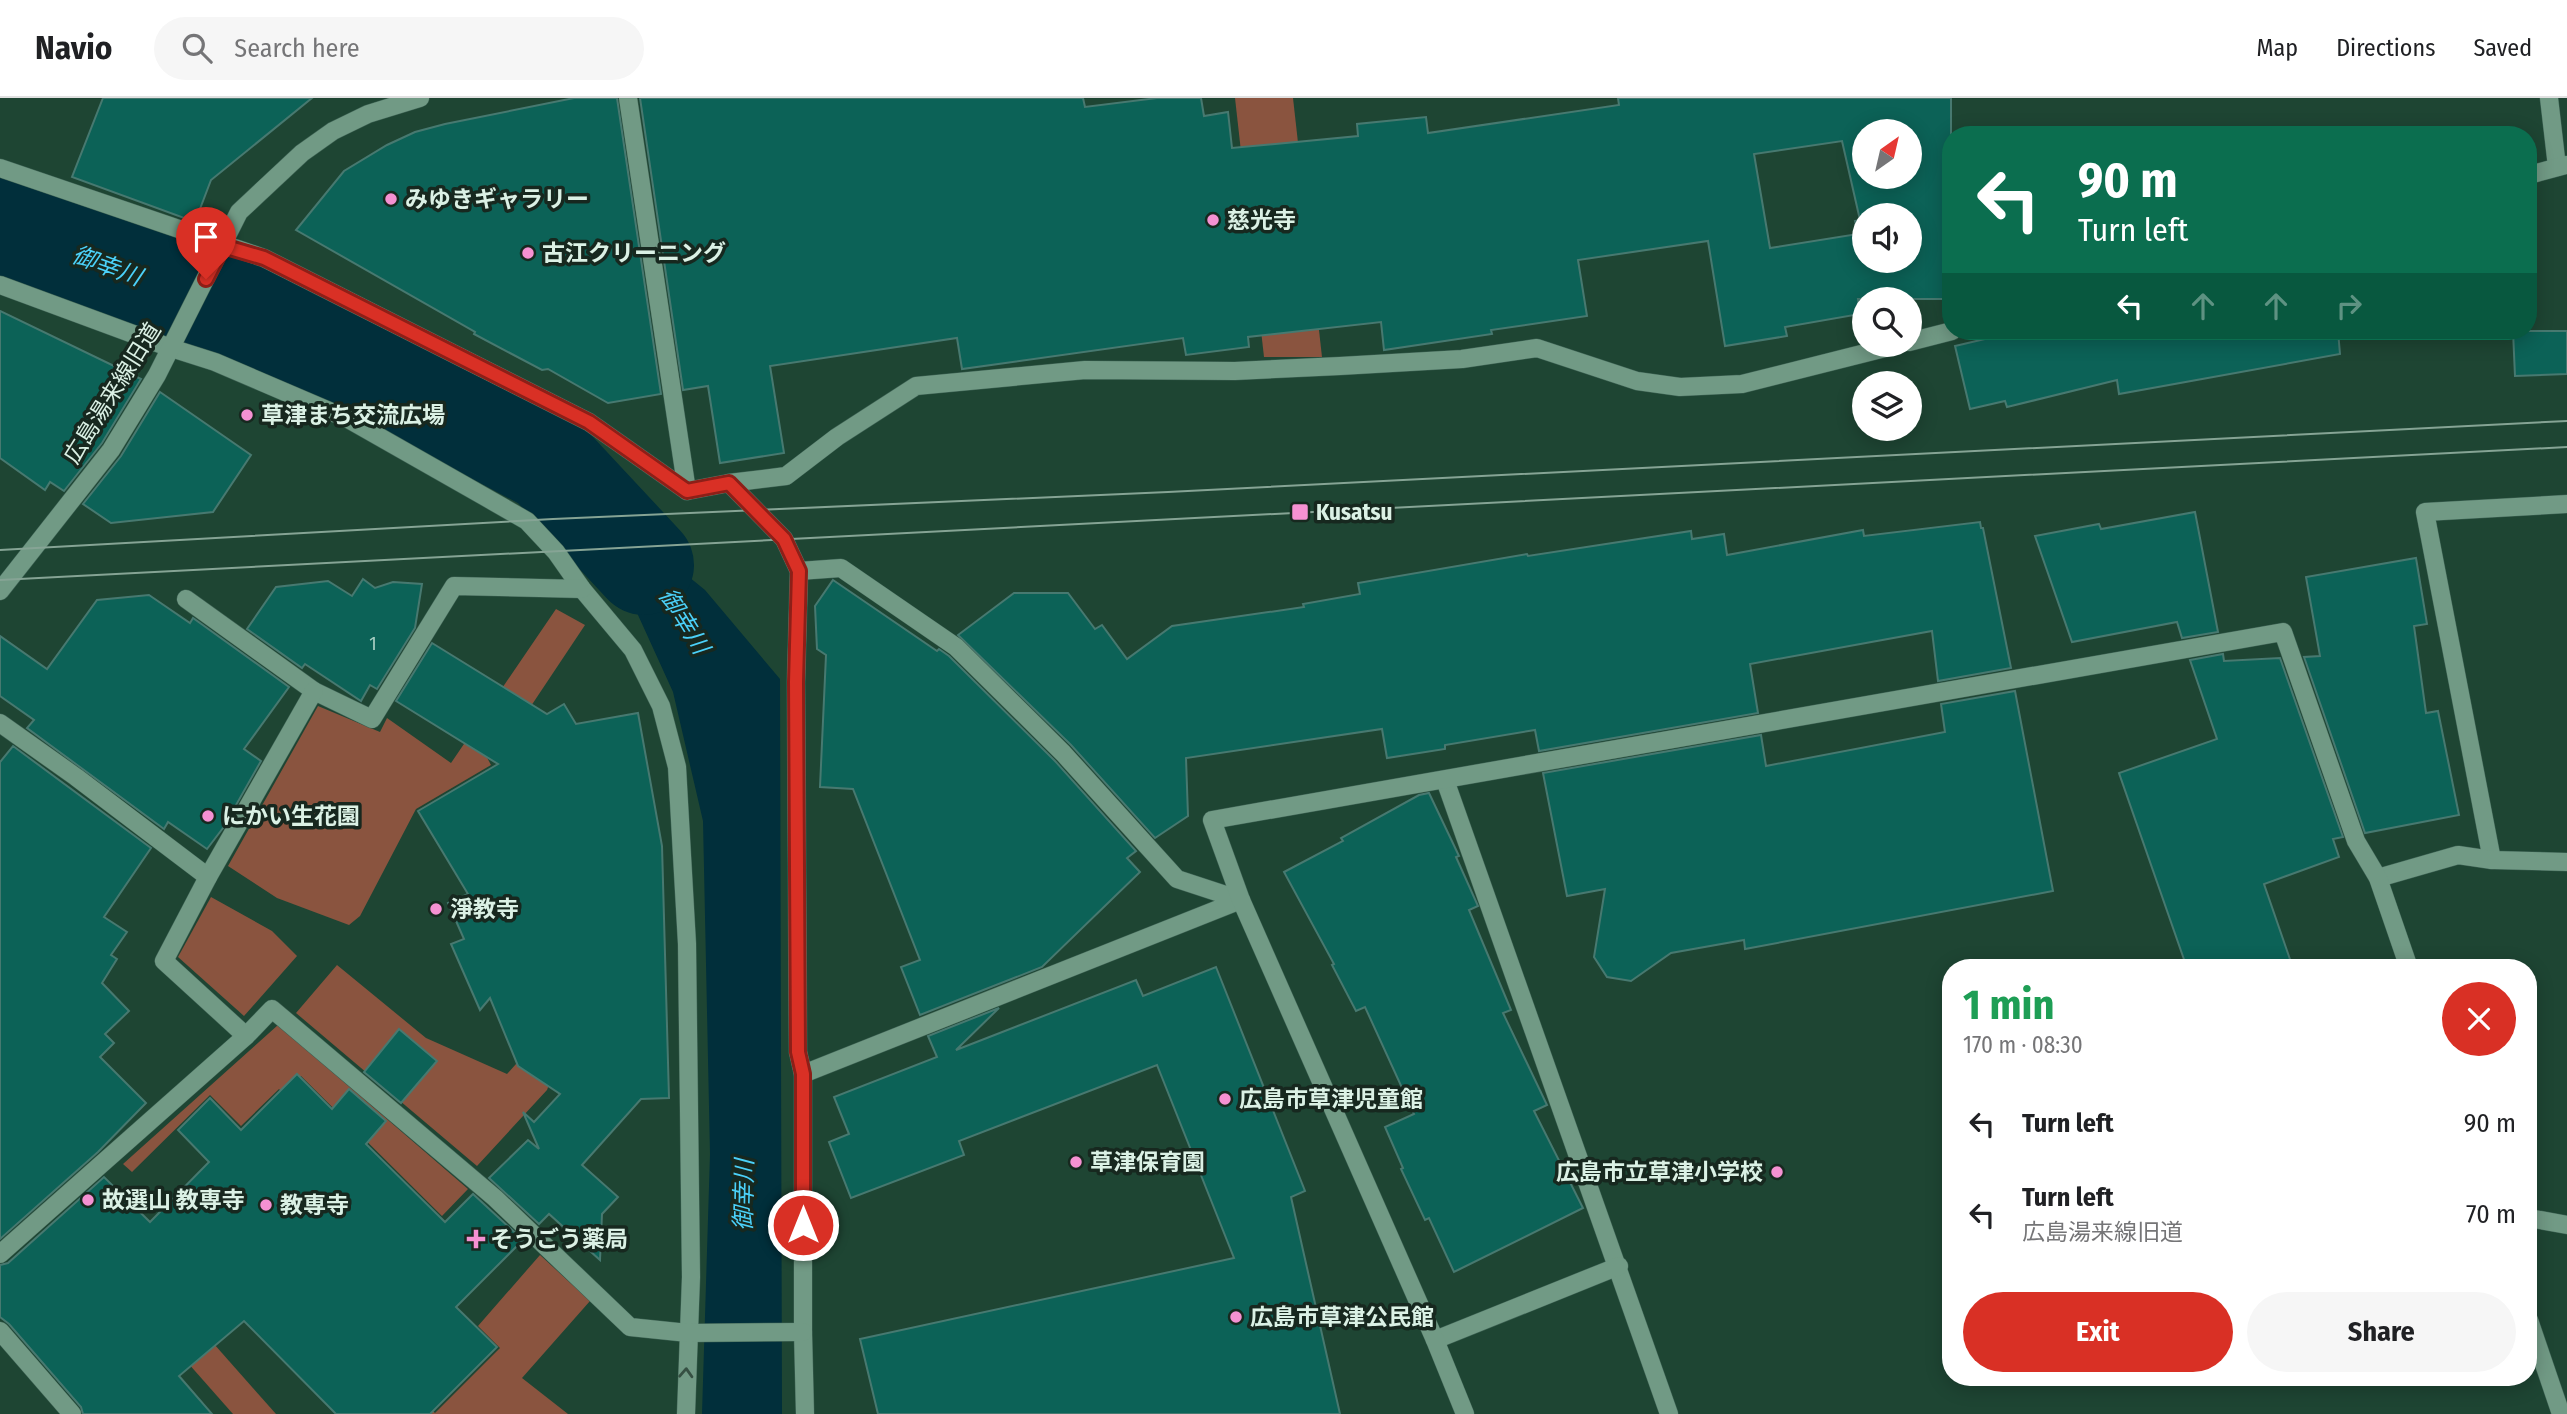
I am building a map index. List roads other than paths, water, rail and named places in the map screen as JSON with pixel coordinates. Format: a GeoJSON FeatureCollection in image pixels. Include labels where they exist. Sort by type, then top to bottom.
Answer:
{"type":"FeatureCollection","features":[{"type":"Feature","properties":{"kind":"street","name":"広島湯来線旧道"},"geometry":{"type":"LineString","coordinates":[[0,591],[111,450],[157,375],[239,212],[302,153],[345,125],[368,114],[420,98]]}},
{"type":"Feature","properties":{"kind":"street"},"geometry":{"type":"LineString","coordinates":[[628,98],[687,491]]}},
{"type":"Feature","properties":{"kind":"street"},"geometry":{"type":"LineString","coordinates":[[2537,173],[2562,166],[2549,98]]}},
{"type":"Feature","properties":{"kind":"street"},"geometry":{"type":"LineString","coordinates":[[0,168],[220,251],[264,258],[589,422],[687,491],[786,476],[838,436],[916,386],[1085,370],[1235,371],[1462,359],[1537,348],[1637,381],[1680,387],[1742,384],[1852,356]]}},
{"type":"Feature","properties":{"kind":"street"},"geometry":{"type":"LineString","coordinates":[[0,285],[215,362],[348,419],[527,521],[556,552],[582,589],[633,650],[661,706],[677,767],[687,944],[691,1333],[686,1414]]}},
{"type":"Feature","properties":{"kind":"street"},"geometry":{"type":"LineString","coordinates":[[1922,339],[1942,334]]}},
{"type":"Feature","properties":{"kind":"street"},"geometry":{"type":"LineString","coordinates":[[729,483],[784,539],[799,571],[796,682],[798,1052],[803,1074],[796,1332],[805,1414]]}},
{"type":"Feature","properties":{"kind":"street"},"geometry":{"type":"LineString","coordinates":[[2492,860],[2425,512],[2567,504]]}},
{"type":"Feature","properties":{"kind":"street"},"geometry":{"type":"LineString","coordinates":[[799,571],[841,568],[956,647],[1063,752],[1177,879],[1241,900]]}},
{"type":"Feature","properties":{"kind":"street"},"geometry":{"type":"LineString","coordinates":[[186,599],[314,691],[372,719],[454,586],[582,589]]}},
{"type":"Feature","properties":{"kind":"street"},"geometry":{"type":"LineString","coordinates":[[1465,1414],[1241,900],[1212,820],[2283,632],[2356,841],[2378,878],[2406,959]]}},
{"type":"Feature","properties":{"kind":"street"},"geometry":{"type":"LineString","coordinates":[[246,1036],[164,961],[208,877],[314,691]]}},
{"type":"Feature","properties":{"kind":"street"},"geometry":{"type":"LineString","coordinates":[[0,723],[208,877]]}},
{"type":"Feature","properties":{"kind":"street"},"geometry":{"type":"LineString","coordinates":[[1445,780],[1619,1266],[1669,1414]]}},
{"type":"Feature","properties":{"kind":"street"},"geometry":{"type":"LineString","coordinates":[[2378,878],[2458,855],[2492,860],[2567,862]]}},
{"type":"Feature","properties":{"kind":"street"},"geometry":{"type":"LineString","coordinates":[[803,1074],[1241,900]]}},
{"type":"Feature","properties":{"kind":"street"},"geometry":{"type":"LineString","coordinates":[[0,1254],[246,1036],[272,1009],[495,1198],[631,1327],[691,1333],[796,1332]]}},
{"type":"Feature","properties":{"kind":"street"},"geometry":{"type":"LineString","coordinates":[[2537,1220],[2567,1226]]}},
{"type":"Feature","properties":{"kind":"street"},"geometry":{"type":"LineString","coordinates":[[1435,1340],[1619,1266]]}},
{"type":"Feature","properties":{"kind":"street"},"geometry":{"type":"LineString","coordinates":[[0,1331],[72,1414]]}},
{"type":"Feature","properties":{"kind":"street"},"geometry":{"type":"LineString","coordinates":[[2537,1344],[2561,1414]]}},
{"type":"Feature","properties":{"kind":"water"},"geometry":{"type":"Polygon","coordinates":[[[549,463],[705,590],[780,679],[782,1414],[702,1414],[710,1154],[703,821],[673,692],[628,593],[549,463]]]}},
{"type":"Feature","properties":{"kind":"waterway","name":"御幸川"},"geometry":{"type":"LineString","coordinates":[[0,228],[269,323],[408,388],[549,463],[644,565]]}},
{"type":"Feature","properties":{"kind":"tram line"},"geometry":{"type":"LineString","coordinates":[[0,550],[553,519],[1168,492],[2567,421]]}},
{"type":"Feature","properties":{"kind":"tram line"},"geometry":{"type":"LineString","coordinates":[[0,580],[2567,447]]}},
{"type":"Feature","properties":{"kind":"place","name":"みゆきギャラリー"},"geometry":{"type":"Point","coordinates":[391,199]}},
{"type":"Feature","properties":{"kind":"place","name":"慈光寺"},"geometry":{"type":"Point","coordinates":[1213,220]}},
{"type":"Feature","properties":{"kind":"place","name":"古江クリーニング"},"geometry":{"type":"Point","coordinates":[528,253]}},
{"type":"Feature","properties":{"kind":"place","name":"草津まち交流広場"},"geometry":{"type":"Point","coordinates":[247,415]}},
{"type":"Feature","properties":{"kind":"place","name":"Kusatsu"},"geometry":{"type":"Point","coordinates":[1300,512]}},
{"type":"Feature","properties":{"kind":"place","name":"にかい生花園"},"geometry":{"type":"Point","coordinates":[208,816]}},
{"type":"Feature","properties":{"kind":"place","name":"淨教寺"},"geometry":{"type":"Point","coordinates":[436,909]}},
{"type":"Feature","properties":{"kind":"place","name":"広島市草津児童館"},"geometry":{"type":"Point","coordinates":[1225,1099]}},
{"type":"Feature","properties":{"kind":"place","name":"草津保育園"},"geometry":{"type":"Point","coordinates":[1076,1162]}},
{"type":"Feature","properties":{"kind":"place","name":"広島市立草津小学校"},"geometry":{"type":"Point","coordinates":[1777,1172]}},
{"type":"Feature","properties":{"kind":"place","name":"故選山 教専寺"},"geometry":{"type":"Point","coordinates":[88,1200]}},
{"type":"Feature","properties":{"kind":"place","name":"教専寺"},"geometry":{"type":"Point","coordinates":[266,1205]}},
{"type":"Feature","properties":{"kind":"place","name":"そうごう薬局"},"geometry":{"type":"Point","coordinates":[476,1239]}},
{"type":"Feature","properties":{"kind":"place","name":"広島市草津公民館"},"geometry":{"type":"Point","coordinates":[1236,1317]}}]}
